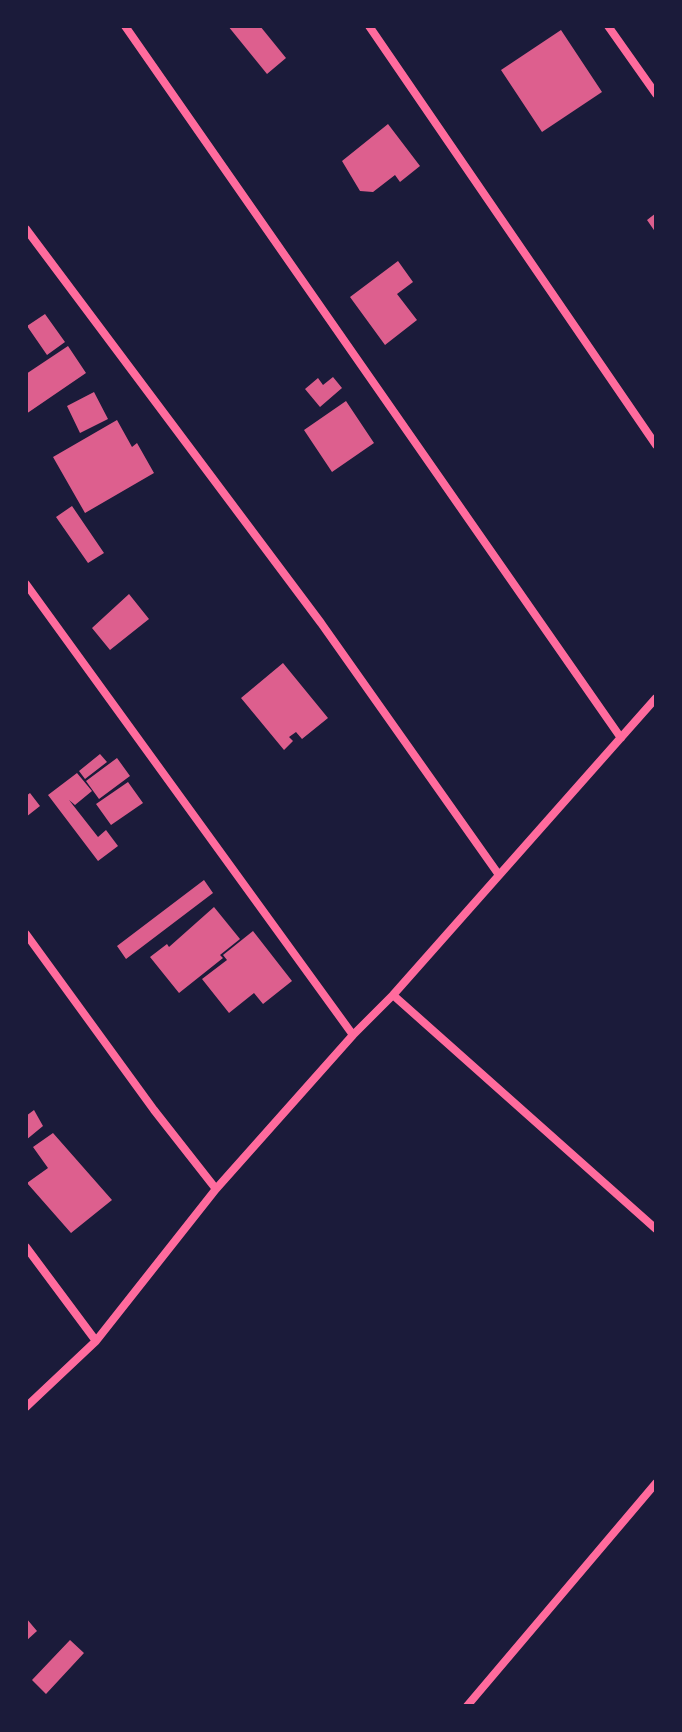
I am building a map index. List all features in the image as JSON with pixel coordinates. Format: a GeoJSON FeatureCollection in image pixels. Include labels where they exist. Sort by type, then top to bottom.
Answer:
{"type":"FeatureCollection","features":[{"type":"Feature","properties":{"kind":"street"},"geometry":{"type":"LineString","coordinates":[[125,26],[621,738]]}},
{"type":"Feature","properties":{"kind":"street"},"geometry":{"type":"LineString","coordinates":[[369,26],[656,445]]}},
{"type":"Feature","properties":{"kind":"street"},"geometry":{"type":"LineString","coordinates":[[608,26],[656,94]]}},
{"type":"Feature","properties":{"kind":"street"},"geometry":{"type":"LineString","coordinates":[[26,229],[321,623],[499,875]]}},
{"type":"Feature","properties":{"kind":"street"},"geometry":{"type":"LineString","coordinates":[[26,584],[353,1035]]}},
{"type":"Feature","properties":{"kind":"street"},"geometry":{"type":"LineString","coordinates":[[26,1407],[96,1341],[216,1189],[656,698]]}},
{"type":"Feature","properties":{"kind":"street"},"geometry":{"type":"LineString","coordinates":[[26,934],[154,1110],[216,1189]]}},
{"type":"Feature","properties":{"kind":"street"},"geometry":{"type":"LineString","coordinates":[[393,995],[656,1229]]}},
{"type":"Feature","properties":{"kind":"street"},"geometry":{"type":"LineString","coordinates":[[26,1247],[96,1341]]}},
{"type":"Feature","properties":{"kind":"street"},"geometry":{"type":"LineString","coordinates":[[467,1706],[656,1483]]}},
{"type":"Feature","properties":{"kind":"building"},"geometry":{"type":"Polygon","coordinates":[[[228,26],[260,26],[286,58],[267,74],[228,26]]]}},
{"type":"Feature","properties":{"kind":"building"},"geometry":{"type":"Polygon","coordinates":[[[561,30],[602,92],[542,132],[501,70],[561,30]]]}},
{"type":"Feature","properties":{"kind":"building"},"geometry":{"type":"Polygon","coordinates":[[[388,124],[420,166],[400,182],[395,175],[373,192],[360,191],[342,161],[388,124]]]}},
{"type":"Feature","properties":{"kind":"building"},"geometry":{"type":"Polygon","coordinates":[[[656,213],[656,233],[647,220],[656,213]]]}},
{"type":"Feature","properties":{"kind":"building"},"geometry":{"type":"Polygon","coordinates":[[[398,261],[413,282],[397,294],[417,320],[385,345],[350,297],[398,261]]]}},
{"type":"Feature","properties":{"kind":"building"},"geometry":{"type":"Polygon","coordinates":[[[45,314],[65,342],[47,355],[27,326],[45,314]]]}},
{"type":"Feature","properties":{"kind":"building"},"geometry":{"type":"Polygon","coordinates":[[[68,346],[86,373],[26,414],[26,374],[68,346]]]}},
{"type":"Feature","properties":{"kind":"building"},"geometry":{"type":"Polygon","coordinates":[[[333,377],[342,388],[320,407],[305,389],[318,378],[323,385],[333,377]]]}},
{"type":"Feature","properties":{"kind":"building"},"geometry":{"type":"Polygon","coordinates":[[[94,392],[108,419],[80,433],[67,406],[94,392]]]}},
{"type":"Feature","properties":{"kind":"building"},"geometry":{"type":"Polygon","coordinates":[[[346,401],[374,443],[332,472],[304,430],[346,401]]]}},
{"type":"Feature","properties":{"kind":"building"},"geometry":{"type":"Polygon","coordinates":[[[117,420],[132,447],[137,443],[154,473],[85,513],[53,457],[117,420]]]}},
{"type":"Feature","properties":{"kind":"building"},"geometry":{"type":"Polygon","coordinates":[[[72,506],[104,553],[88,563],[56,517],[72,506]]]}},
{"type":"Feature","properties":{"kind":"building"},"geometry":{"type":"Polygon","coordinates":[[[129,594],[149,619],[110,650],[92,628],[129,594]]]}},
{"type":"Feature","properties":{"kind":"building"},"geometry":{"type":"Polygon","coordinates":[[[283,663],[328,718],[302,739],[296,732],[289,737],[293,741],[284,750],[241,698],[283,663]]]}},
{"type":"Feature","properties":{"kind":"building"},"geometry":{"type":"Polygon","coordinates":[[[100,754],[107,762],[85,779],[79,771],[100,754]]]}},
{"type":"Feature","properties":{"kind":"building"},"geometry":{"type":"Polygon","coordinates":[[[117,758],[130,776],[99,799],[86,781],[117,758]]]}},
{"type":"Feature","properties":{"kind":"building"},"geometry":{"type":"Polygon","coordinates":[[[77,773],[92,791],[75,805],[69,800],[98,837],[106,830],[118,846],[98,861],[48,795],[77,773]]]}},
{"type":"Feature","properties":{"kind":"building"},"geometry":{"type":"Polygon","coordinates":[[[128,782],[143,803],[111,825],[96,804],[128,782]]]}},
{"type":"Feature","properties":{"kind":"building"},"geometry":{"type":"Polygon","coordinates":[[[30,793],[40,806],[26,817],[26,796],[30,793]]]}},
{"type":"Feature","properties":{"kind":"building"},"geometry":{"type":"Polygon","coordinates":[[[204,880],[213,893],[126,959],[117,946],[204,880]]]}},
{"type":"Feature","properties":{"kind":"building"},"geometry":{"type":"Polygon","coordinates":[[[214,907],[240,939],[220,955],[223,958],[179,993],[150,957],[167,944],[169,947],[214,907]]]}},
{"type":"Feature","properties":{"kind":"building"},"geometry":{"type":"Polygon","coordinates":[[[253,931],[292,981],[263,1004],[254,993],[229,1013],[202,979],[227,960],[223,955],[253,931]]]}},
{"type":"Feature","properties":{"kind":"building"},"geometry":{"type":"Polygon","coordinates":[[[34,1110],[43,1126],[26,1140],[26,1116],[34,1110]]]}},
{"type":"Feature","properties":{"kind":"building"},"geometry":{"type":"Polygon","coordinates":[[[53,1133],[112,1200],[71,1233],[27,1183],[48,1168],[33,1147],[53,1133]]]}},
{"type":"Feature","properties":{"kind":"building"},"geometry":{"type":"Polygon","coordinates":[[[26,1618],[37,1631],[26,1641],[26,1618]]]}},
{"type":"Feature","properties":{"kind":"building"},"geometry":{"type":"Polygon","coordinates":[[[70,1640],[84,1653],[46,1694],[32,1680],[70,1640]]]}}]}
